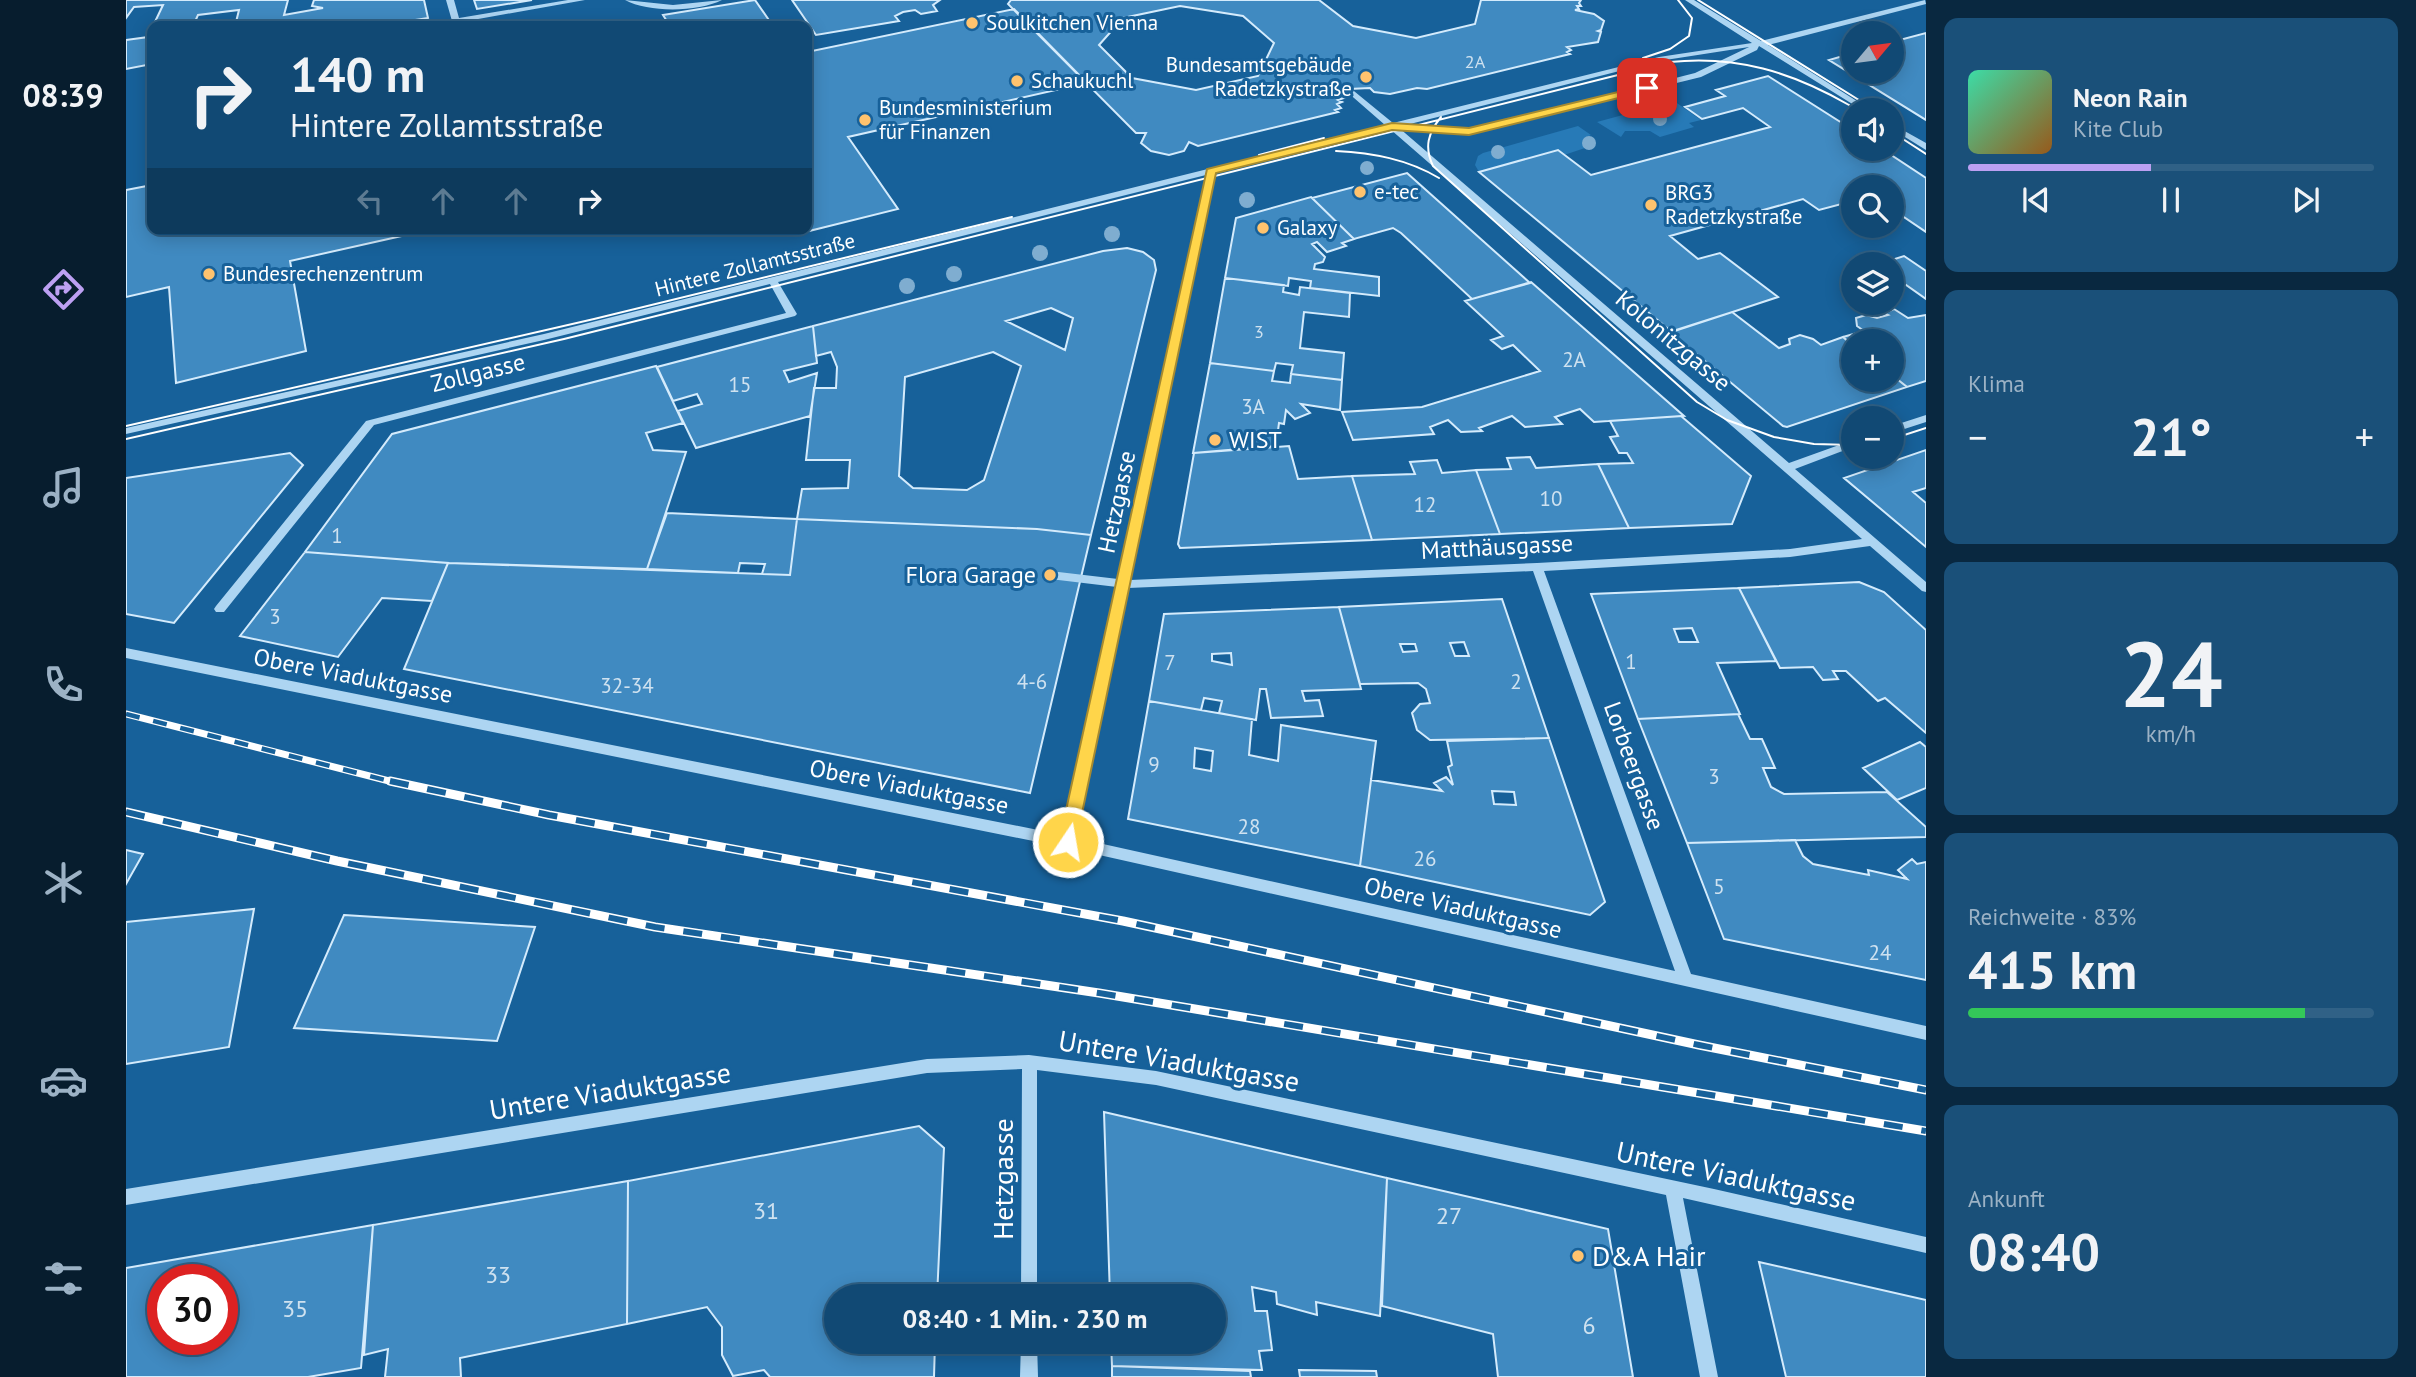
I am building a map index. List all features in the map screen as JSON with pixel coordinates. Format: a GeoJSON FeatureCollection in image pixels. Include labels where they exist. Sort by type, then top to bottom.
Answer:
{"type":"FeatureCollection","features":[{"type":"Feature","properties":{"kind":"street"},"geometry":{"type":"LineString","coordinates":[[450,0],[456,21],[580,0]]}},
{"type":"Feature","properties":{"kind":"street"},"geometry":{"type":"LineString","coordinates":[[629,0],[641,6],[665,8],[718,0]]}},
{"type":"Feature","properties":{"kind":"street"},"geometry":{"type":"LineString","coordinates":[[1689,0],[1848,98]]}},
{"type":"Feature","properties":{"kind":"street","name":"Hintere Zollamtsstraße"},"geometry":{"type":"LineString","coordinates":[[126,431],[531,341],[1660,59],[1814,33],[1926,2]]}},
{"type":"Feature","properties":{"kind":"street","name":"Hintere Zollamtsstraße"},"geometry":{"type":"LineString","coordinates":[[1392,127],[1469,131],[1502,124],[1698,75],[1761,44]]}},
{"type":"Feature","properties":{"kind":"street","name":"Kolonitzgasse"},"geometry":{"type":"LineString","coordinates":[[1349,89],[1926,588]]}},
{"type":"Feature","properties":{"kind":"street"},"geometry":{"type":"LineString","coordinates":[[1904,133],[1926,147]]}},
{"type":"Feature","properties":{"kind":"street","name":"Hetzgasse"},"geometry":{"type":"LineString","coordinates":[[1068,842],[1211,171]]}},
{"type":"Feature","properties":{"kind":"street","name":"Zollgasse"},"geometry":{"type":"LineString","coordinates":[[220,609],[370,423],[792,314],[773,281]]}},
{"type":"Feature","properties":{"kind":"street"},"geometry":{"type":"LineString","coordinates":[[1904,426],[1926,418]]}},
{"type":"Feature","properties":{"kind":"street"},"geometry":{"type":"LineString","coordinates":[[1789,467],[1841,448]]}},
{"type":"Feature","properties":{"kind":"street","name":"Matthäusgasse"},"geometry":{"type":"LineString","coordinates":[[1050,575],[1124,584],[1537,567],[1790,553],[1871,542]]}},
{"type":"Feature","properties":{"kind":"street","name":"Lorbeergasse"},"geometry":{"type":"LineString","coordinates":[[1537,567],[1686,981]]}},
{"type":"Feature","properties":{"kind":"street","name":"Obere Viaduktgasse"},"geometry":{"type":"LineString","coordinates":[[126,653],[1068,842],[1926,1033]]}},
{"type":"Feature","properties":{"kind":"street","name":"Hetzgasse"},"geometry":{"type":"LineString","coordinates":[[1029,1062],[1029,1284]]}},
{"type":"Feature","properties":{"kind":"street","name":"Untere Viaduktgasse"},"geometry":{"type":"LineString","coordinates":[[126,1197],[927,1066],[1029,1062],[1156,1078],[1926,1245]]}},
{"type":"Feature","properties":{"kind":"street"},"geometry":{"type":"LineString","coordinates":[[1673,1189],[1709,1377]]}},
{"type":"Feature","properties":{"kind":"street"},"geometry":{"type":"LineString","coordinates":[[1028,1377],[1029,1354]]}},
{"type":"Feature","properties":{"kind":"shaded area"},"geometry":{"type":"Polygon","coordinates":[[[1674,101],[1701,120],[1689,123],[1694,127],[1660,137],[1650,131],[1625,131],[1621,137],[1597,122],[1674,101]]]}},
{"type":"Feature","properties":{"kind":"shaded area"},"geometry":{"type":"Polygon","coordinates":[[[1578,126],[1591,135],[1587,137],[1590,141],[1585,148],[1564,155],[1558,150],[1479,172],[1475,165],[1478,156],[1483,153],[1578,126]]]}},
{"type":"Feature","properties":{"kind":"building"},"geometry":{"type":"Polygon","coordinates":[[[126,0],[288,0],[284,15],[323,8],[312,6],[314,0],[424,0],[428,18],[409,21],[236,21],[239,10],[198,15],[195,21],[155,21],[163,5],[134,7],[126,18],[126,0]]]}},
{"type":"Feature","properties":{"kind":"building"},"geometry":{"type":"Polygon","coordinates":[[[474,0],[532,0],[477,9],[474,0]]]}},
{"type":"Feature","properties":{"kind":"building"},"geometry":{"type":"Polygon","coordinates":[[[755,0],[770,21],[667,21],[663,15],[755,0]]]}},
{"type":"Feature","properties":{"kind":"building"},"geometry":{"type":"Polygon","coordinates":[[[792,0],[940,0],[933,5],[937,11],[921,14],[915,10],[903,12],[895,16],[899,21],[816,35],[812,29],[812,21],[806,21],[792,0]]]}},
{"type":"Feature","properties":{"kind":"building","name":"Bundesamtsgebäude Radetzkystraße"},"geometry":{"type":"Polygon","coordinates":[[[1011,0],[1319,0],[1353,26],[1416,38],[1475,24],[1481,0],[1581,0],[1581,6],[1577,6],[1579,9],[1575,10],[1594,14],[1604,21],[1598,31],[1601,32],[1598,42],[1567,47],[1571,50],[1567,52],[1570,54],[1427,89],[1417,88],[1390,94],[1374,92],[1370,88],[1349,89],[1342,91],[1346,94],[1340,95],[1344,98],[1338,100],[1342,102],[1337,104],[1341,108],[1335,110],[1338,112],[1198,146],[1189,142],[1184,151],[1169,155],[1151,151],[1141,143],[1146,133],[1136,133],[1008,4],[1011,0]],[[1180,6],[1123,18],[1099,45],[1132,78],[1196,90],[1258,76],[1274,43],[1243,16],[1180,6]]]}},
{"type":"Feature","properties":{"kind":"building","name":"Bundesministerium für Finanzen"},"geometry":{"type":"Polygon","coordinates":[[[1014,9],[1087,83],[848,137],[898,209],[812,230],[812,51],[1014,9]]]}},
{"type":"Feature","properties":{"kind":"building"},"geometry":{"type":"Polygon","coordinates":[[[1926,33],[1926,120],[1904,106],[1904,98],[1890,98],[1868,84],[1904,84],[1904,39],[1926,33]]]}},
{"type":"Feature","properties":{"kind":"building"},"geometry":{"type":"Polygon","coordinates":[[[147,37],[147,65],[126,69],[126,40],[147,37]]]}},
{"type":"Feature","properties":{"kind":"building"},"geometry":{"type":"Polygon","coordinates":[[[1841,56],[1841,67],[1829,60],[1841,56]]]}},
{"type":"Feature","properties":{"kind":"building","name":"BRG3 Radetzkystraße"},"geometry":{"type":"Polygon","coordinates":[[[1768,76],[1841,122],[1841,161],[1900,161],[1926,178],[1926,232],[1904,217],[1904,175],[1841,175],[1841,204],[1819,210],[1803,199],[1670,236],[1698,259],[1720,253],[1778,297],[1672,332],[1479,172],[1558,150],[1591,175],[1770,127],[1743,108],[1702,119],[1685,107],[1725,96],[1716,90],[1768,76]]]}},
{"type":"Feature","properties":{"kind":"building"},"geometry":{"type":"Polygon","coordinates":[[[1407,173],[1530,283],[1472,299],[1401,233],[1393,228],[1354,239],[1312,198],[1407,173]]]}},
{"type":"Feature","properties":{"kind":"building","name":"Bundesrechenzentrum"},"geometry":{"type":"Polygon","coordinates":[[[147,186],[147,235],[406,235],[290,261],[306,351],[176,383],[169,287],[126,297],[126,190],[147,186]]]}},
{"type":"Feature","properties":{"kind":"building"},"geometry":{"type":"Polygon","coordinates":[[[1311,197],[1354,239],[1342,243],[1346,246],[1327,252],[1317,242],[1312,244],[1325,257],[1323,262],[1315,264],[1314,269],[1379,277],[1379,296],[1310,288],[1311,281],[1289,278],[1288,286],[1225,278],[1236,218],[1311,197]]]}},
{"type":"Feature","properties":{"kind":"building"},"geometry":{"type":"Polygon","coordinates":[[[1127,248],[1143,252],[1154,260],[1156,270],[1091,535],[1037,529],[797,519],[802,489],[848,488],[850,460],[806,460],[814,388],[836,388],[837,367],[831,352],[816,356],[813,326],[1103,251],[1127,248]],[[1051,308],[1006,321],[1065,350],[1073,318],[1051,308]],[[993,352],[905,377],[899,476],[913,488],[967,490],[984,480],[1021,366],[993,352]]]}},
{"type":"Feature","properties":{"kind":"building"},"geometry":{"type":"Polygon","coordinates":[[[1904,256],[1926,271],[1926,299],[1904,283],[1904,256]]]}},
{"type":"Feature","properties":{"kind":"building"},"geometry":{"type":"Polygon","coordinates":[[[1225,278],[1284,285],[1283,292],[1299,295],[1300,287],[1350,293],[1349,317],[1304,312],[1300,348],[1344,353],[1342,380],[1291,374],[1293,365],[1276,363],[1274,371],[1210,363],[1225,278]]]}},
{"type":"Feature","properties":{"kind":"building"},"geometry":{"type":"Polygon","coordinates":[[[1531,282],[1684,416],[1594,422],[1580,409],[1555,417],[1562,424],[1525,427],[1512,416],[1479,428],[1482,431],[1461,432],[1448,420],[1430,427],[1434,434],[1353,440],[1342,412],[1422,407],[1540,371],[1513,345],[1502,349],[1491,340],[1503,336],[1465,301],[1531,282]]]}},
{"type":"Feature","properties":{"kind":"building"},"geometry":{"type":"Polygon","coordinates":[[[1732,312],[1779,348],[1790,344],[1789,339],[1800,335],[1821,345],[1841,338],[1841,392],[1892,392],[1850,406],[1841,406],[1841,409],[1787,427],[1783,426],[1670,332],[1732,312]]]}},
{"type":"Feature","properties":{"kind":"building"},"geometry":{"type":"Polygon","coordinates":[[[1866,315],[1877,318],[1888,315],[1903,315],[1908,318],[1926,315],[1926,381],[1907,387],[1904,385],[1904,329],[1861,329],[1857,326],[1856,318],[1866,315]]]}},
{"type":"Feature","properties":{"kind":"building"},"geometry":{"type":"Polygon","coordinates":[[[813,326],[817,363],[784,371],[789,382],[817,373],[810,416],[696,448],[678,411],[702,404],[697,394],[673,401],[657,367],[813,326]]]}},
{"type":"Feature","properties":{"kind":"building"},"geometry":{"type":"Polygon","coordinates":[[[1210,363],[1274,371],[1272,381],[1290,383],[1291,374],[1342,380],[1340,410],[1301,404],[1310,413],[1295,419],[1286,410],[1284,424],[1279,423],[1276,446],[1193,453],[1210,363]]]}},
{"type":"Feature","properties":{"kind":"building"},"geometry":{"type":"Polygon","coordinates":[[[656,366],[683,423],[646,433],[653,450],[686,452],[647,569],[448,563],[305,552],[392,434],[656,366]]]}},
{"type":"Feature","properties":{"kind":"building"},"geometry":{"type":"Polygon","coordinates":[[[1681,416],[1751,476],[1732,524],[1629,528],[1598,464],[1633,463],[1627,453],[1619,453],[1610,437],[1618,436],[1610,421],[1681,416]]]}},
{"type":"Feature","properties":{"kind":"building"},"geometry":{"type":"Polygon","coordinates":[[[1289,446],[1298,479],[1352,476],[1372,540],[1180,548],[1178,544],[1194,453],[1289,446]]]}},
{"type":"Feature","properties":{"kind":"building"},"geometry":{"type":"Polygon","coordinates":[[[1926,450],[1926,488],[1913,492],[1926,503],[1926,547],[1844,478],[1870,469],[1904,469],[1904,458],[1926,450]]]}},
{"type":"Feature","properties":{"kind":"building"},"geometry":{"type":"Polygon","coordinates":[[[290,453],[303,465],[174,623],[126,614],[126,478],[290,453]]]}},
{"type":"Feature","properties":{"kind":"building"},"geometry":{"type":"Polygon","coordinates":[[[1530,457],[1536,468],[1598,464],[1629,528],[1500,534],[1476,470],[1511,469],[1507,458],[1530,457]]]}},
{"type":"Feature","properties":{"kind":"building"},"geometry":{"type":"Polygon","coordinates":[[[1437,460],[1442,473],[1476,470],[1500,534],[1372,540],[1352,476],[1415,474],[1410,462],[1437,460]]]}},
{"type":"Feature","properties":{"kind":"building"},"geometry":{"type":"Polygon","coordinates":[[[667,513],[797,519],[790,575],[762,574],[765,564],[740,563],[738,573],[647,569],[667,513]]]}},
{"type":"Feature","properties":{"kind":"building"},"geometry":{"type":"Polygon","coordinates":[[[797,519],[1037,529],[1091,535],[1030,793],[404,669],[448,563],[790,575],[797,519]]]}},
{"type":"Feature","properties":{"kind":"building"},"geometry":{"type":"Polygon","coordinates":[[[305,552],[448,563],[432,601],[382,598],[338,657],[240,636],[305,552]]]}},
{"type":"Feature","properties":{"kind":"building"},"geometry":{"type":"Polygon","coordinates":[[[1859,582],[1884,592],[1926,630],[1926,733],[1885,698],[1878,701],[1846,671],[1833,671],[1838,679],[1823,680],[1813,667],[1780,668],[1739,588],[1859,582]]]}},
{"type":"Feature","properties":{"kind":"building"},"geometry":{"type":"Polygon","coordinates":[[[1739,588],[1776,661],[1717,663],[1740,714],[1638,719],[1591,594],[1739,588]],[[1692,628],[1674,629],[1679,642],[1698,642],[1692,628]]]}},
{"type":"Feature","properties":{"kind":"building"},"geometry":{"type":"Polygon","coordinates":[[[1502,599],[1549,738],[1430,740],[1417,730],[1412,713],[1420,704],[1430,703],[1426,689],[1418,683],[1360,684],[1339,607],[1502,599]],[[1464,642],[1450,643],[1455,656],[1469,656],[1464,642]],[[1400,644],[1403,652],[1417,651],[1415,644],[1400,644]]]}},
{"type":"Feature","properties":{"kind":"building"},"geometry":{"type":"Polygon","coordinates":[[[1339,607],[1361,689],[1302,691],[1305,701],[1319,700],[1323,716],[1271,718],[1266,689],[1260,689],[1256,720],[1219,713],[1222,701],[1204,698],[1201,710],[1149,701],[1164,614],[1339,607]],[[1231,653],[1212,654],[1212,661],[1232,665],[1231,653]]]}},
{"type":"Feature","properties":{"kind":"building"},"geometry":{"type":"Polygon","coordinates":[[[1149,701],[1252,719],[1249,755],[1278,761],[1281,725],[1376,741],[1360,866],[1128,819],[1149,701]],[[1195,748],[1194,768],[1211,771],[1213,751],[1195,748]]]}},
{"type":"Feature","properties":{"kind":"building"},"geometry":{"type":"Polygon","coordinates":[[[1738,714],[1750,739],[1762,739],[1775,768],[1763,768],[1771,787],[1784,794],[1887,792],[1926,827],[1926,837],[1687,843],[1638,719],[1738,714]]]}},
{"type":"Feature","properties":{"kind":"building"},"geometry":{"type":"Polygon","coordinates":[[[1549,738],[1605,902],[1590,915],[1360,866],[1371,780],[1442,791],[1434,783],[1446,777],[1453,785],[1448,767],[1452,765],[1447,741],[1549,738]],[[1492,791],[1494,804],[1516,805],[1514,792],[1492,791]]]}},
{"type":"Feature","properties":{"kind":"building"},"geometry":{"type":"Polygon","coordinates":[[[1920,742],[1926,747],[1926,788],[1897,800],[1863,768],[1920,742]]]}},
{"type":"Feature","properties":{"kind":"building"},"geometry":{"type":"Polygon","coordinates":[[[1795,840],[1803,856],[1813,864],[1869,875],[1868,870],[1907,879],[1898,870],[1912,859],[1917,864],[1926,862],[1926,980],[1724,939],[1687,843],[1795,840]]]}},
{"type":"Feature","properties":{"kind":"building"},"geometry":{"type":"Polygon","coordinates":[[[126,850],[143,854],[126,884],[126,850]]]}},
{"type":"Feature","properties":{"kind":"building"},"geometry":{"type":"Polygon","coordinates":[[[254,909],[229,1047],[126,1064],[126,922],[254,909]]]}},
{"type":"Feature","properties":{"kind":"building"},"geometry":{"type":"Polygon","coordinates":[[[344,915],[535,927],[497,1041],[294,1028],[344,915]]]}},
{"type":"Feature","properties":{"kind":"building"},"geometry":{"type":"Polygon","coordinates":[[[1104,1112],[1387,1178],[1380,1316],[1316,1302],[1317,1315],[1277,1304],[1276,1292],[1252,1287],[1255,1311],[1267,1311],[1272,1350],[1259,1351],[1262,1370],[1112,1366],[1112,1354],[1226,1354],[1226,1284],[1110,1284],[1104,1112]]]}},
{"type":"Feature","properties":{"kind":"building"},"geometry":{"type":"Polygon","coordinates":[[[919,1126],[944,1148],[938,1284],[824,1284],[824,1354],[935,1354],[934,1377],[770,1377],[764,1370],[733,1376],[722,1355],[722,1327],[707,1307],[627,1324],[628,1181],[919,1126]]]}},
{"type":"Feature","properties":{"kind":"building"},"geometry":{"type":"Polygon","coordinates":[[[1387,1178],[1608,1229],[1633,1377],[1498,1377],[1493,1334],[1382,1306],[1387,1178]]]}},
{"type":"Feature","properties":{"kind":"building"},"geometry":{"type":"Polygon","coordinates":[[[628,1181],[627,1324],[460,1358],[461,1377],[385,1377],[388,1349],[364,1355],[373,1225],[628,1181]]]}},
{"type":"Feature","properties":{"kind":"building"},"geometry":{"type":"Polygon","coordinates":[[[373,1225],[361,1368],[308,1377],[126,1377],[126,1268],[147,1264],[147,1355],[238,1355],[238,1264],[149,1264],[373,1225]]]}},
{"type":"Feature","properties":{"kind":"building"},"geometry":{"type":"Polygon","coordinates":[[[1759,1262],[1926,1300],[1926,1377],[1786,1377],[1759,1262]]]}},
{"type":"Feature","properties":{"kind":"building"},"geometry":{"type":"Polygon","coordinates":[[[1112,1366],[1250,1371],[1251,1377],[1112,1377],[1112,1366]]]}},
{"type":"Feature","properties":{"kind":"building"},"geometry":{"type":"Polygon","coordinates":[[[1299,1370],[1376,1371],[1377,1377],[1300,1377],[1299,1370]]]}},
{"type":"Feature","properties":{"kind":"tram line"},"geometry":{"type":"LineString","coordinates":[[1643,58],[1670,49],[1689,36],[1692,18],[1678,0]]}},
{"type":"Feature","properties":{"kind":"tram line"},"geometry":{"type":"LineString","coordinates":[[1698,0],[1856,98]]}},
{"type":"Feature","properties":{"kind":"tram line"},"geometry":{"type":"LineString","coordinates":[[1439,120],[1670,62],[1694,60],[1763,68],[1806,83],[1841,100]]}},
{"type":"Feature","properties":{"kind":"tram line"},"geometry":{"type":"LineString","coordinates":[[126,439],[564,339],[1439,120]]}},
{"type":"Feature","properties":{"kind":"tram line"},"geometry":{"type":"LineString","coordinates":[[1439,120],[1428,146],[1433,166],[1697,402],[1727,420],[1774,437],[1814,444],[1841,445]]}},
{"type":"Feature","properties":{"kind":"tram line"},"geometry":{"type":"LineString","coordinates":[[1259,155],[1324,138]]}},
{"type":"Feature","properties":{"kind":"tram line"},"geometry":{"type":"LineString","coordinates":[[1904,140],[1926,154]]}},
{"type":"Feature","properties":{"kind":"tram line"},"geometry":{"type":"LineString","coordinates":[[1336,151],[1389,158],[1415,166],[1439,178]]}},
{"type":"Feature","properties":{"kind":"tram line"},"geometry":{"type":"LineString","coordinates":[[126,426],[594,319],[1012,217]]}},
{"type":"Feature","properties":{"kind":"tram line"},"geometry":{"type":"LineString","coordinates":[[1904,435],[1926,428]]}},
{"type":"Feature","properties":{"kind":"railway"},"geometry":{"type":"LineString","coordinates":[[126,714],[397,783]]}},
{"type":"Feature","properties":{"kind":"railway"},"geometry":{"type":"LineString","coordinates":[[390,781],[549,815],[1123,921],[1699,1045],[1926,1090]]}},
{"type":"Feature","properties":{"kind":"railway"},"geometry":{"type":"LineString","coordinates":[[126,812],[337,861],[655,927],[1099,993],[1926,1131]]}},
{"type":"Feature","properties":{"kind":"place","name":"Soulkitchen Vienna"},"geometry":{"type":"Point","coordinates":[972,23]}},
{"type":"Feature","properties":{"kind":"place","name":"Bundesamtsgebäude Radetzkystraße"},"geometry":{"type":"Point","coordinates":[1366,77]}},
{"type":"Feature","properties":{"kind":"place","name":"Schaukuchl"},"geometry":{"type":"Point","coordinates":[1017,81]}},
{"type":"Feature","properties":{"kind":"place","name":"Bundesministerium für Finanzen"},"geometry":{"type":"Point","coordinates":[865,120]}},
{"type":"Feature","properties":{"kind":"place","name":"e-tec"},"geometry":{"type":"Point","coordinates":[1360,192]}},
{"type":"Feature","properties":{"kind":"place","name":"BRG3 Radetzkystraße"},"geometry":{"type":"Point","coordinates":[1651,205]}},
{"type":"Feature","properties":{"kind":"place","name":"Galaxy"},"geometry":{"type":"Point","coordinates":[1263,228]}},
{"type":"Feature","properties":{"kind":"place","name":"Bundesrechenzentrum"},"geometry":{"type":"Point","coordinates":[209,274]}},
{"type":"Feature","properties":{"kind":"place","name":"WIST"},"geometry":{"type":"Point","coordinates":[1215,440]}},
{"type":"Feature","properties":{"kind":"place","name":"Flora Garage"},"geometry":{"type":"Point","coordinates":[1050,575]}},
{"type":"Feature","properties":{"kind":"place","name":"D&A Hair"},"geometry":{"type":"Point","coordinates":[1578,1256]}},
{"type":"Feature","properties":{"kind":"route"},"geometry":{"type":"LineString","coordinates":[[1068,842],[1211,171],[1392,127],[1469,131],[1647,88]]}}]}
